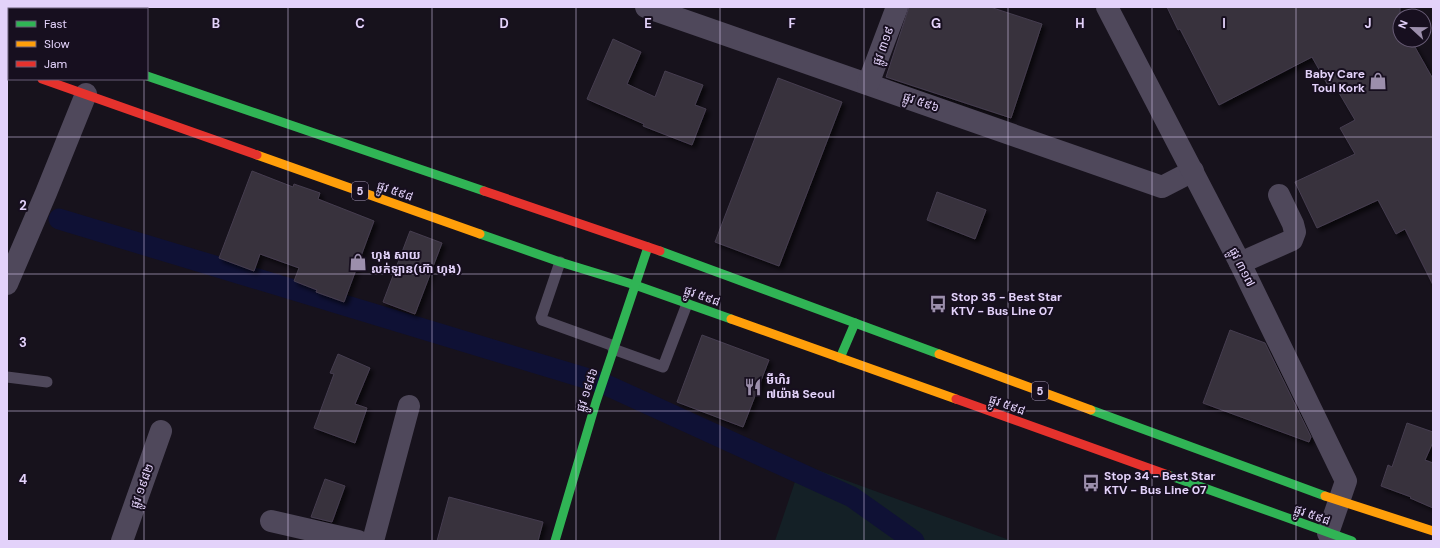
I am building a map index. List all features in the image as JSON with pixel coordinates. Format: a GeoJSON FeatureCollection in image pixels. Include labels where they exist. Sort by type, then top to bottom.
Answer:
{"type":"FeatureCollection","features":[{"type":"Feature","properties":{"kind":"main road","name":"ផ្លូវ ៥៩៨"},"geometry":{"type":"LineString","coordinates":[[148,76],[648,247],[1340,501],[1433,531]]}},
{"type":"Feature","properties":{"kind":"main road","name":"ផ្លូវ ៥៩៨"},"geometry":{"type":"LineString","coordinates":[[45,80],[560,262],[635,284],[687,304],[1352,541]]}},
{"type":"Feature","properties":{"kind":"main road","name":"ផ្លូវ ១៩៨៦"},"geometry":{"type":"LineString","coordinates":[[555,541],[608,364],[648,247]]}},
{"type":"Feature","properties":{"kind":"main road"},"geometry":{"type":"LineString","coordinates":[[840,358],[855,323]]}},
{"type":"Feature","properties":{"kind":"street","name":"ផ្លូវ ៣១៩"},"geometry":{"type":"LineString","coordinates":[[868,84],[897,7]]}},
{"type":"Feature","properties":{"kind":"street","name":"ផ្លូវ ៣១៧"},"geometry":{"type":"LineString","coordinates":[[1107,7],[1240,263],[1346,481],[1328,533]]}},
{"type":"Feature","properties":{"kind":"street","name":"ផ្លូវ ៥៩៦"},"geometry":{"type":"LineString","coordinates":[[652,8],[1162,187],[1193,171]]}},
{"type":"Feature","properties":{"kind":"street"},"geometry":{"type":"LineString","coordinates":[[7,284],[46,194],[86,94]]}},
{"type":"Feature","properties":{"kind":"street"},"geometry":{"type":"LineString","coordinates":[[1240,263],[1292,240],[1295,232],[1294,224],[1279,195]]}},
{"type":"Feature","properties":{"kind":"street"},"geometry":{"type":"LineString","coordinates":[[373,541],[409,406]]}},
{"type":"Feature","properties":{"kind":"street","name":"ផ្លូវ ១៩៨២"},"geometry":{"type":"LineString","coordinates":[[122,541],[161,432]]}},
{"type":"Feature","properties":{"kind":"street"},"geometry":{"type":"LineString","coordinates":[[272,521],[335,538],[358,541]]}},
{"type":"Feature","properties":{"kind":"lane"},"geometry":{"type":"LineString","coordinates":[[560,262],[541,318],[663,367],[687,304]]}},
{"type":"Feature","properties":{"kind":"lane"},"geometry":{"type":"LineString","coordinates":[[7,377],[47,382]]}},
{"type":"Feature","properties":{"kind":"shaded area"},"geometry":{"type":"Polygon","coordinates":[[[801,464],[1012,541],[775,541],[801,464]]]}},
{"type":"Feature","properties":{"kind":"building"},"geometry":{"type":"Polygon","coordinates":[[[909,7],[990,7],[1042,24],[1011,118],[886,77],[909,7]]]}},
{"type":"Feature","properties":{"kind":"building"},"geometry":{"type":"Polygon","coordinates":[[[1167,7],[1400,7],[1392,8],[1392,48],[1416,48],[1433,79],[1433,285],[1405,229],[1396,234],[1378,200],[1317,228],[1295,182],[1355,154],[1340,128],[1355,120],[1335,86],[1330,89],[1312,57],[1219,105],[1180,29],[1178,30],[1167,7]]]}},
{"type":"Feature","properties":{"kind":"building"},"geometry":{"type":"Polygon","coordinates":[[[613,39],[641,52],[627,84],[655,97],[665,71],[703,85],[695,105],[706,109],[692,145],[643,126],[644,124],[587,99],[613,39]]]}},
{"type":"Feature","properties":{"kind":"building"},"geometry":{"type":"Polygon","coordinates":[[[778,78],[842,102],[779,266],[715,242],[778,78]]]}},
{"type":"Feature","properties":{"kind":"building"},"geometry":{"type":"Polygon","coordinates":[[[252,171],[293,187],[294,184],[320,193],[318,199],[374,221],[344,302],[316,292],[317,290],[294,281],[299,268],[260,254],[254,271],[219,258],[252,171]]]}},
{"type":"Feature","properties":{"kind":"building"},"geometry":{"type":"Polygon","coordinates":[[[937,192],[986,210],[975,239],[927,220],[937,192]]]}},
{"type":"Feature","properties":{"kind":"building"},"geometry":{"type":"Polygon","coordinates":[[[410,231],[442,243],[415,314],[383,302],[410,231]]]}},
{"type":"Feature","properties":{"kind":"building"},"geometry":{"type":"Polygon","coordinates":[[[1230,330],[1265,343],[1311,437],[1309,442],[1203,403],[1230,330]]]}},
{"type":"Feature","properties":{"kind":"building"},"geometry":{"type":"Polygon","coordinates":[[[702,335],[769,360],[743,427],[677,402],[702,335]]]}},
{"type":"Feature","properties":{"kind":"building"},"geometry":{"type":"Polygon","coordinates":[[[338,354],[370,368],[355,404],[367,408],[355,443],[314,428],[334,374],[330,373],[338,354]]]}},
{"type":"Feature","properties":{"kind":"building"},"geometry":{"type":"Polygon","coordinates":[[[1407,423],[1433,432],[1433,442],[1425,460],[1433,463],[1433,508],[1410,498],[1411,497],[1381,486],[1388,465],[1392,467],[1407,423]]]}},
{"type":"Feature","properties":{"kind":"building"},"geometry":{"type":"Polygon","coordinates":[[[325,479],[345,486],[332,522],[311,517],[325,479]]]}},
{"type":"Feature","properties":{"kind":"building"},"geometry":{"type":"Polygon","coordinates":[[[449,497],[543,522],[538,541],[437,541],[449,497]]]}},
{"type":"Feature","properties":{"kind":"waterway"},"geometry":{"type":"LineString","coordinates":[[59,219],[602,383],[852,497],[914,541]]}},
{"type":"Feature","properties":{"kind":"traffic: fast"},"geometry":{"type":"LineString","coordinates":[[148,76],[484,191]]}},
{"type":"Feature","properties":{"kind":"traffic: fast"},"geometry":{"type":"LineString","coordinates":[[480,234],[560,262],[635,285],[731,319]]}},
{"type":"Feature","properties":{"kind":"traffic: fast"},"geometry":{"type":"LineString","coordinates":[[555,541],[596,402],[648,247]]}},
{"type":"Feature","properties":{"kind":"traffic: fast"},"geometry":{"type":"LineString","coordinates":[[660,251],[939,354]]}},
{"type":"Feature","properties":{"kind":"traffic: fast"},"geometry":{"type":"LineString","coordinates":[[840,358],[855,323]]}},
{"type":"Feature","properties":{"kind":"traffic: fast"},"geometry":{"type":"LineString","coordinates":[[1091,410],[1325,496]]}},
{"type":"Feature","properties":{"kind":"traffic: fast"},"geometry":{"type":"LineString","coordinates":[[1168,475],[1352,541]]}},
{"type":"Feature","properties":{"kind":"traffic: slow"},"geometry":{"type":"LineString","coordinates":[[257,155],[480,234]]}},
{"type":"Feature","properties":{"kind":"traffic: slow"},"geometry":{"type":"LineString","coordinates":[[731,319],[956,399]]}},
{"type":"Feature","properties":{"kind":"traffic: slow"},"geometry":{"type":"LineString","coordinates":[[939,354],[1091,410]]}},
{"type":"Feature","properties":{"kind":"traffic: slow"},"geometry":{"type":"LineString","coordinates":[[1325,496],[1433,531]]}},
{"type":"Feature","properties":{"kind":"traffic: jam"},"geometry":{"type":"LineString","coordinates":[[45,80],[257,155]]}},
{"type":"Feature","properties":{"kind":"traffic: jam"},"geometry":{"type":"LineString","coordinates":[[484,191],[660,251]]}},
{"type":"Feature","properties":{"kind":"traffic: jam"},"geometry":{"type":"LineString","coordinates":[[956,399],[1168,475]]}},
{"type":"Feature","properties":{"kind":"place","name":"Baby Care Toul Kork"},"geometry":{"type":"Point","coordinates":[1378,81]}},
{"type":"Feature","properties":{"kind":"place","name":"ហុង សាយ លក់ឡាន(ហ៊ា ហុង)"},"geometry":{"type":"Point","coordinates":[358,262]}},
{"type":"Feature","properties":{"kind":"place","name":"Stop 35 - Best Star KTV - Bus Line 07"},"geometry":{"type":"Point","coordinates":[938,304]}},
{"type":"Feature","properties":{"kind":"place","name":"មីហិរ ៧យ៉ាង Seoul"},"geometry":{"type":"Point","coordinates":[753,387]}},
{"type":"Feature","properties":{"kind":"place","name":"Stop 34 - Best Star KTV - Bus Line 07"},"geometry":{"type":"Point","coordinates":[1091,483]}}]}
